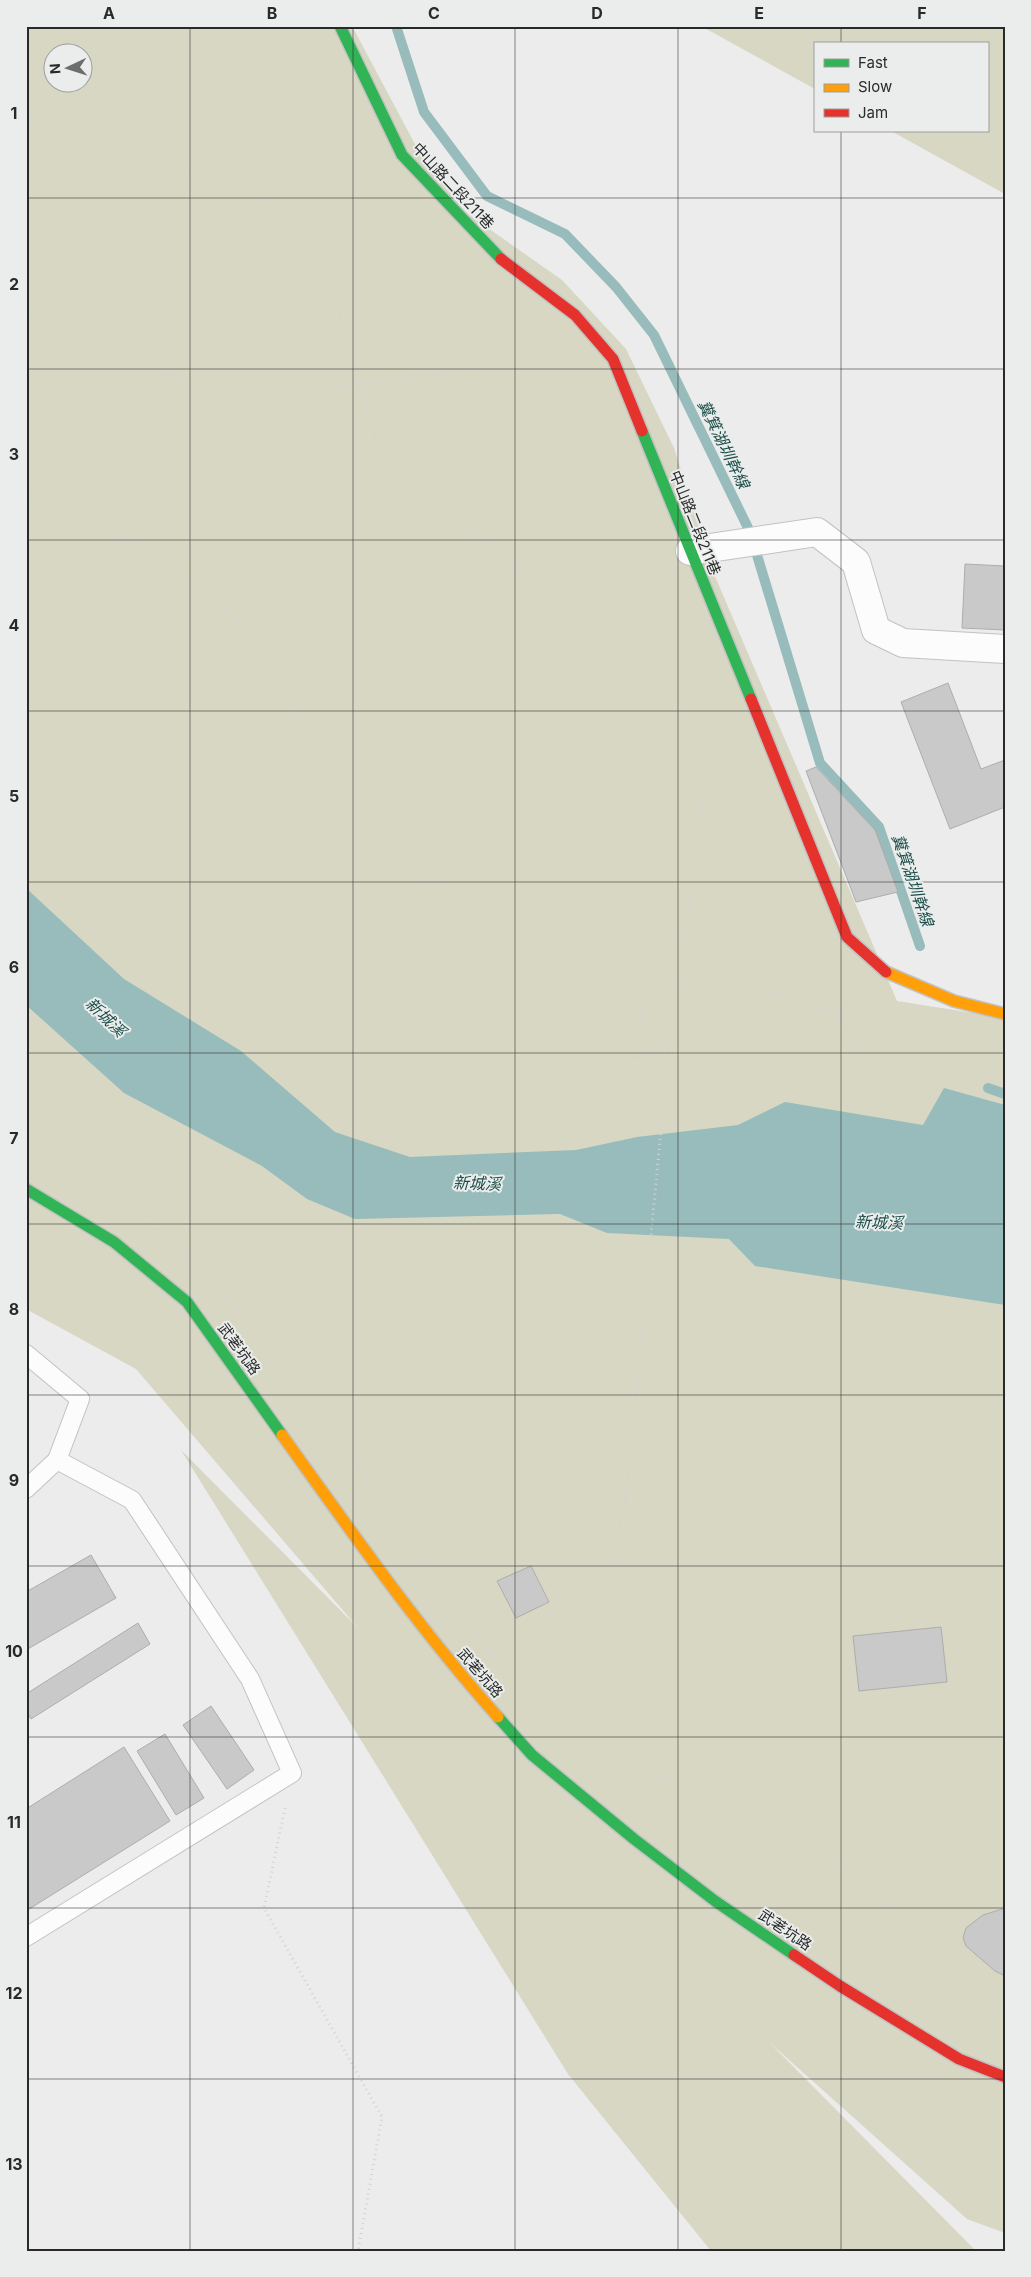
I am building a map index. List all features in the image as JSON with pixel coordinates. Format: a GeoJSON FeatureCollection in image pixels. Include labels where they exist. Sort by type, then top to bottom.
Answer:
{"type":"FeatureCollection","features":[{"type":"Feature","properties":{"kind":"street","name":"中山路二段211巷"},"geometry":{"type":"LineString","coordinates":[[340,26],[402,154],[497,256],[574,315],[613,359],[847,938],[887,974],[954,1001],[1005,1014]]}},
{"type":"Feature","properties":{"kind":"street"},"geometry":{"type":"LineString","coordinates":[[690,551],[817,532],[856,562],[876,630],[903,642],[1005,649]]}},
{"type":"Feature","properties":{"kind":"street","name":"武荖坑路"},"geometry":{"type":"LineString","coordinates":[[26,1189],[114,1242],[187,1302],[382,1575],[463,1678],[532,1755],[634,1839],[715,1900],[816,1970],[959,2058],[1005,2077]]}},
{"type":"Feature","properties":{"kind":"lane"},"geometry":{"type":"LineString","coordinates":[[26,1354],[80,1399],[57,1460],[26,1489]]}},
{"type":"Feature","properties":{"kind":"lane"},"geometry":{"type":"LineString","coordinates":[[26,1937],[292,1773],[250,1679],[132,1500],[57,1460]]}},
{"type":"Feature","properties":{"kind":"path"},"geometry":{"type":"LineString","coordinates":[[26,111],[107,154],[228,178],[293,216],[338,300],[344,342],[374,434],[387,465],[407,489],[543,590],[594,636],[649,673],[680,717],[704,774],[700,841],[682,941],[698,970],[839,1014],[859,1052],[880,1078],[881,1106]]}},
{"type":"Feature","properties":{"kind":"path"},"geometry":{"type":"LineString","coordinates":[[26,314],[197,388],[251,394],[330,388],[512,362],[571,356],[613,359]]}},
{"type":"Feature","properties":{"kind":"path"},"geometry":{"type":"LineString","coordinates":[[26,494],[161,556],[208,594],[256,638],[292,700],[313,770],[342,825],[392,863],[450,889],[497,920],[593,998],[644,997],[680,986],[698,970]]}},
{"type":"Feature","properties":{"kind":"path"},"geometry":{"type":"LineString","coordinates":[[839,1014],[887,974]]}},
{"type":"Feature","properties":{"kind":"path"},"geometry":{"type":"LineString","coordinates":[[525,1702],[530,1710],[597,1624],[613,1561],[626,1496],[670,1036],[634,1060],[644,997]]}},
{"type":"Feature","properties":{"kind":"path"},"geometry":{"type":"LineString","coordinates":[[139,1220],[165,1235],[198,1268]]}},
{"type":"Feature","properties":{"kind":"path"},"geometry":{"type":"LineString","coordinates":[[218,1288],[264,1336],[396,1518],[508,1678]]}},
{"type":"Feature","properties":{"kind":"path"},"geometry":{"type":"LineString","coordinates":[[593,1765],[678,1782],[747,1805],[844,1868],[892,1907],[942,1959],[1005,2002]]}},
{"type":"Feature","properties":{"kind":"path"},"geometry":{"type":"LineString","coordinates":[[292,1773],[264,1908],[382,2117],[358,2251]]}},
{"type":"Feature","properties":{"kind":"green space"},"geometry":{"type":"Polygon","coordinates":[[[26,26],[352,26],[417,148],[465,212],[562,280],[626,349],[674,448],[714,574],[897,1001],[1005,1018],[1005,2233],[967,2219],[769,2042],[976,2251],[711,2251],[568,2074],[181,1450],[359,1629],[136,1369],[26,1309],[26,26]]]}},
{"type":"Feature","properties":{"kind":"green space"},"geometry":{"type":"Polygon","coordinates":[[[701,26],[1005,26],[1005,194],[893,132],[988,132],[988,42],[814,42],[814,88],[701,26]]]}},
{"type":"Feature","properties":{"kind":"water","name":"新城溪"},"geometry":{"type":"Polygon","coordinates":[[[26,888],[124,979],[241,1051],[335,1132],[410,1157],[576,1150],[637,1137],[738,1125],[785,1102],[923,1125],[944,1088],[1005,1105],[1005,1305],[755,1266],[729,1239],[607,1233],[560,1214],[355,1219],[307,1199],[262,1166],[124,1093],[26,1005],[26,888]]]}},
{"type":"Feature","properties":{"kind":"building"},"geometry":{"type":"Polygon","coordinates":[[[965,564],[1005,566],[1005,630],[962,628],[965,564]]]}},
{"type":"Feature","properties":{"kind":"building"},"geometry":{"type":"Polygon","coordinates":[[[948,683],[981,769],[1005,760],[1005,807],[950,829],[901,702],[948,683]]]}},
{"type":"Feature","properties":{"kind":"building"},"geometry":{"type":"Polygon","coordinates":[[[816,767],[875,830],[898,892],[856,902],[806,771],[816,767]]]}},
{"type":"Feature","properties":{"kind":"building"},"geometry":{"type":"Polygon","coordinates":[[[91,1555],[116,1598],[26,1650],[26,1592],[91,1555]]]}},
{"type":"Feature","properties":{"kind":"building"},"geometry":{"type":"Polygon","coordinates":[[[531,1566],[549,1602],[516,1618],[497,1581],[531,1566]]]}},
{"type":"Feature","properties":{"kind":"building"},"geometry":{"type":"Polygon","coordinates":[[[138,1623],[150,1644],[31,1719],[26,1711],[26,1694],[138,1623]]]}},
{"type":"Feature","properties":{"kind":"building"},"geometry":{"type":"Polygon","coordinates":[[[941,1627],[947,1682],[859,1691],[853,1636],[941,1627]]]}},
{"type":"Feature","properties":{"kind":"building"},"geometry":{"type":"Polygon","coordinates":[[[211,1706],[254,1770],[227,1789],[183,1725],[211,1706]]]}},
{"type":"Feature","properties":{"kind":"building"},"geometry":{"type":"Polygon","coordinates":[[[165,1734],[204,1798],[176,1815],[137,1751],[165,1734]]]}},
{"type":"Feature","properties":{"kind":"building"},"geometry":{"type":"Polygon","coordinates":[[[124,1747],[170,1821],[26,1911],[26,1809],[124,1747]]]}},
{"type":"Feature","properties":{"kind":"building"},"geometry":{"type":"Polygon","coordinates":[[[1005,1908],[1005,1976],[995,1971],[966,1946],[963,1938],[966,1928],[983,1915],[1005,1908]]]}},
{"type":"Feature","properties":{"kind":"waterway","name":"糞箕湖圳幹線"},"geometry":{"type":"LineString","coordinates":[[396,26],[424,112],[487,196],[565,234],[616,287],[654,335],[750,532],[820,763],[879,827],[920,946]]}},
{"type":"Feature","properties":{"kind":"waterway","name":"糞箕湖圳幹線"},"geometry":{"type":"LineString","coordinates":[[988,1088],[1005,1094]]}},
{"type":"Feature","properties":{"kind":"traffic: fast"},"geometry":{"type":"LineString","coordinates":[[340,26],[402,155],[501,259]]}},
{"type":"Feature","properties":{"kind":"traffic: fast"},"geometry":{"type":"LineString","coordinates":[[642,431],[751,699]]}},
{"type":"Feature","properties":{"kind":"traffic: fast"},"geometry":{"type":"LineString","coordinates":[[26,1189],[114,1242],[187,1302],[282,1435]]}},
{"type":"Feature","properties":{"kind":"traffic: fast"},"geometry":{"type":"LineString","coordinates":[[498,1717],[532,1755],[634,1839],[715,1901],[794,1955]]}},
{"type":"Feature","properties":{"kind":"traffic: slow"},"geometry":{"type":"LineString","coordinates":[[886,972],[954,1001],[1005,1014]]}},
{"type":"Feature","properties":{"kind":"traffic: slow"},"geometry":{"type":"LineString","coordinates":[[282,1435],[413,1614],[498,1717]]}},
{"type":"Feature","properties":{"kind":"traffic: jam"},"geometry":{"type":"LineString","coordinates":[[501,259],[575,315],[613,359],[642,431]]}},
{"type":"Feature","properties":{"kind":"traffic: jam"},"geometry":{"type":"LineString","coordinates":[[751,699],[847,937],[886,972]]}},
{"type":"Feature","properties":{"kind":"traffic: jam"},"geometry":{"type":"LineString","coordinates":[[794,1955],[840,1986],[959,2059],[1005,2077]]}}]}
